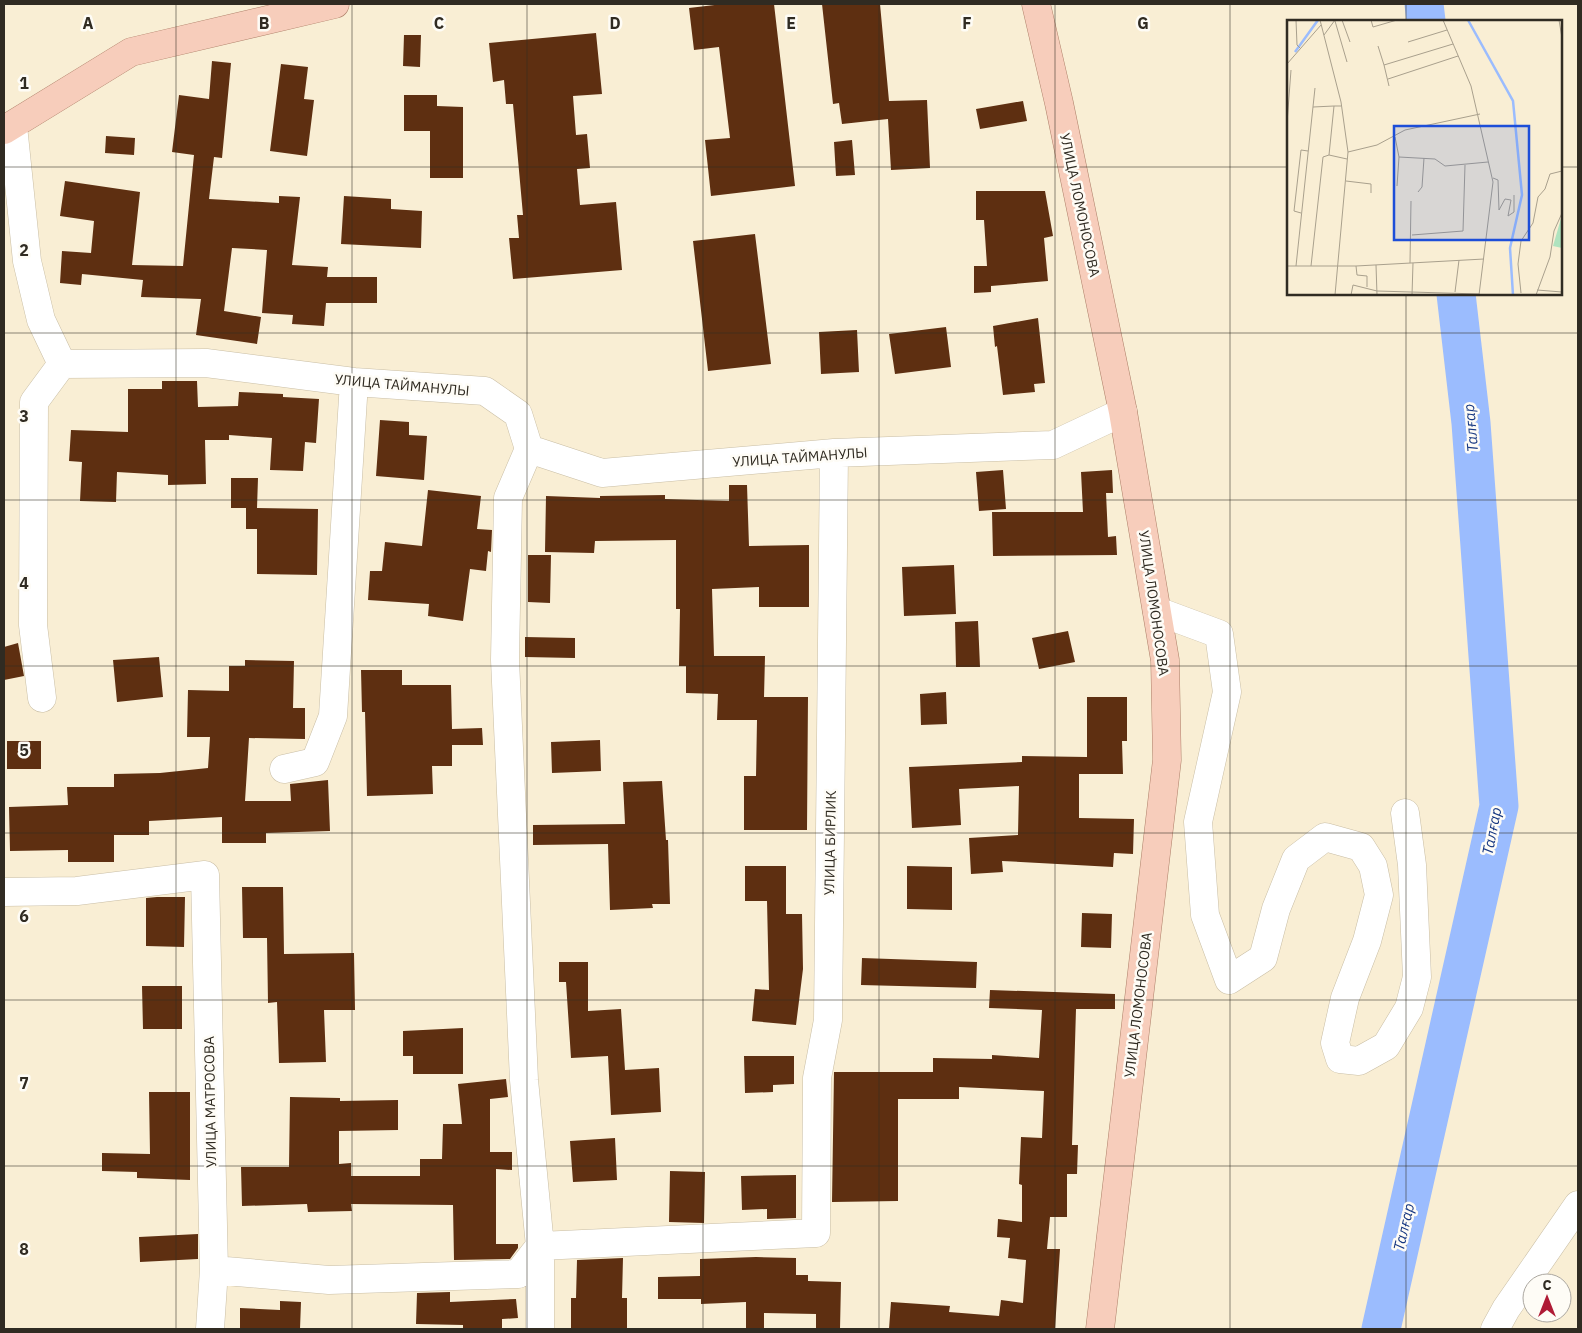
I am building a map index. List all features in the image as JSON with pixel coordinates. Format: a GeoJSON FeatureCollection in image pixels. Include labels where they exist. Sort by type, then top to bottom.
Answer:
{"type":"FeatureCollection","features":[{"type":"Feature","properties":{"kind":"main road"},"geometry":{"type":"LineString","coordinates":[[8,128],[131,52],[335,4]]}},
{"type":"Feature","properties":{"kind":"main road","name":"УЛИЦА ЛОМОНОСОВА"},"geometry":{"type":"LineString","coordinates":[[1036,4],[1059,103],[1123,412],[1165,660],[1167,760],[1100,1329]]}},
{"type":"Feature","properties":{"kind":"street"},"geometry":{"type":"LineString","coordinates":[[8,128],[27,261],[41,320],[62,364],[34,402],[33,625],[42,698]]}},
{"type":"Feature","properties":{"kind":"street","name":"УЛИЦА ТАЙМАНУЛЫ"},"geometry":{"type":"LineString","coordinates":[[62,364],[206,363],[354,382],[485,391],[518,414],[530,449],[602,472],[834,453],[1053,445],[1123,412]]}},
{"type":"Feature","properties":{"kind":"street"},"geometry":{"type":"LineString","coordinates":[[284,769],[315,762],[333,716],[354,382]]}},
{"type":"Feature","properties":{"kind":"street"},"geometry":{"type":"LineString","coordinates":[[530,449],[508,498],[505,660],[524,1080],[540,1246],[540,1329]]}},
{"type":"Feature","properties":{"kind":"street","name":"УЛИЦА БИРЛИК"},"geometry":{"type":"LineString","coordinates":[[540,1246],[816,1233],[817,1078],[828,1020],[834,453]]}},
{"type":"Feature","properties":{"kind":"street"},"geometry":{"type":"LineString","coordinates":[[1157,610],[1219,634],[1228,692],[1198,822],[1205,915],[1229,980],[1263,958],[1276,909],[1296,859],[1325,837],[1361,847],[1373,866],[1379,895],[1366,941],[1345,998],[1335,1043],[1340,1059],[1359,1062],[1386,1046],[1409,1008],[1417,977],[1412,864],[1405,813]]}},
{"type":"Feature","properties":{"kind":"street","name":"УЛИЦА МАТРОСОВА"},"geometry":{"type":"LineString","coordinates":[[4,892],[77,891],[205,875],[214,1270],[210,1329]]}},
{"type":"Feature","properties":{"kind":"street"},"geometry":{"type":"LineString","coordinates":[[1495,1329],[1506,1309],[1578,1205]]}},
{"type":"Feature","properties":{"kind":"street"},"geometry":{"type":"LineString","coordinates":[[214,1270],[330,1280],[518,1274],[540,1246]]}},
{"type":"Feature","properties":{"kind":"building"},"geometry":{"type":"Polygon","coordinates":[[[723,4],[774,4],[795,186],[711,196],[705,140],[730,138],[719,47],[694,50],[689,8],[723,4]]]}},
{"type":"Feature","properties":{"kind":"building"},"geometry":{"type":"Polygon","coordinates":[[[822,4],[880,4],[889,101],[927,100],[930,168],[891,170],[888,119],[842,124],[839,103],[833,104],[822,4]]]}},
{"type":"Feature","properties":{"kind":"building"},"geometry":{"type":"Polygon","coordinates":[[[596,33],[602,94],[573,96],[576,135],[587,134],[590,168],[577,169],[580,205],[616,202],[622,270],[513,279],[509,238],[519,238],[517,215],[523,215],[513,104],[506,104],[504,80],[493,82],[489,43],[596,33]]]}},
{"type":"Feature","properties":{"kind":"building"},"geometry":{"type":"Polygon","coordinates":[[[404,35],[421,35],[420,67],[403,66],[404,35]]]}},
{"type":"Feature","properties":{"kind":"building"},"geometry":{"type":"Polygon","coordinates":[[[212,61],[231,63],[222,158],[214,157],[209,199],[279,203],[279,196],[300,197],[292,265],[328,267],[327,277],[377,277],[377,303],[326,303],[324,326],[292,324],[293,315],[262,313],[267,250],[232,248],[224,311],[261,317],[257,344],[196,335],[201,299],[141,297],[143,280],[82,274],[81,285],[60,283],[62,251],[91,253],[94,221],[60,216],[65,181],[140,192],[132,265],[183,266],[194,155],[172,152],[179,95],[209,99],[212,61]]]}},
{"type":"Feature","properties":{"kind":"building"},"geometry":{"type":"Polygon","coordinates":[[[281,64],[308,67],[304,99],[314,100],[307,156],[270,151],[281,64]]]}},
{"type":"Feature","properties":{"kind":"building"},"geometry":{"type":"Polygon","coordinates":[[[404,95],[437,95],[437,106],[463,107],[463,178],[430,178],[430,131],[404,131],[404,95]]]}},
{"type":"Feature","properties":{"kind":"building"},"geometry":{"type":"Polygon","coordinates":[[[1023,101],[1027,121],[980,129],[976,109],[1023,101]]]}},
{"type":"Feature","properties":{"kind":"building"},"geometry":{"type":"Polygon","coordinates":[[[106,136],[135,138],[134,155],[105,153],[106,136]]]}},
{"type":"Feature","properties":{"kind":"building"},"geometry":{"type":"Polygon","coordinates":[[[852,140],[855,175],[836,176],[834,142],[852,140]]]}},
{"type":"Feature","properties":{"kind":"building"},"geometry":{"type":"Polygon","coordinates":[[[976,191],[1045,191],[1053,236],[1044,238],[1048,281],[991,286],[991,292],[974,293],[974,266],[987,266],[984,220],[976,220],[976,191]]]}},
{"type":"Feature","properties":{"kind":"building"},"geometry":{"type":"Polygon","coordinates":[[[344,196],[391,199],[391,209],[422,211],[421,248],[341,244],[344,196]]]}},
{"type":"Feature","properties":{"kind":"building"},"geometry":{"type":"Polygon","coordinates":[[[755,234],[771,364],[708,371],[693,241],[755,234]]]}},
{"type":"Feature","properties":{"kind":"building"},"geometry":{"type":"Polygon","coordinates":[[[1038,318],[1045,383],[1034,384],[1035,392],[1003,395],[993,326],[1038,318]]]}},
{"type":"Feature","properties":{"kind":"building"},"geometry":{"type":"Polygon","coordinates":[[[946,327],[951,367],[895,374],[889,334],[946,327]]]}},
{"type":"Feature","properties":{"kind":"building"},"geometry":{"type":"Polygon","coordinates":[[[857,330],[859,372],[821,374],[819,332],[857,330]]]}},
{"type":"Feature","properties":{"kind":"building"},"geometry":{"type":"Polygon","coordinates":[[[162,381],[197,381],[198,407],[238,406],[239,392],[283,394],[283,397],[319,399],[316,443],[305,442],[303,471],[270,470],[272,438],[229,435],[229,440],[205,440],[206,484],[168,485],[168,475],[117,472],[116,502],[80,501],[82,462],[69,461],[71,430],[128,432],[128,389],[162,389],[162,381]]]}},
{"type":"Feature","properties":{"kind":"building"},"geometry":{"type":"Polygon","coordinates":[[[380,420],[409,422],[409,435],[427,436],[424,480],[376,476],[380,420]]]}},
{"type":"Feature","properties":{"kind":"building"},"geometry":{"type":"Polygon","coordinates":[[[1003,470],[1006,509],[979,511],[976,472],[1003,470]]]}},
{"type":"Feature","properties":{"kind":"building"},"geometry":{"type":"Polygon","coordinates":[[[1112,470],[1113,493],[1106,493],[1108,537],[1116,536],[1117,555],[993,556],[992,512],[1083,512],[1081,472],[1112,470]]]}},
{"type":"Feature","properties":{"kind":"building"},"geometry":{"type":"Polygon","coordinates":[[[231,478],[258,478],[257,508],[318,509],[317,575],[257,574],[257,529],[246,529],[246,508],[231,508],[231,478]]]}},
{"type":"Feature","properties":{"kind":"building"},"geometry":{"type":"Polygon","coordinates":[[[729,485],[747,485],[749,546],[809,545],[809,607],[759,607],[759,587],[712,589],[714,656],[765,656],[764,697],[808,697],[807,830],[744,830],[744,776],[756,776],[757,720],[717,720],[718,694],[686,693],[686,666],[679,666],[680,609],[676,609],[676,540],[595,541],[594,553],[545,552],[546,496],[600,498],[600,496],[665,495],[665,499],[729,501],[729,485]]]}},
{"type":"Feature","properties":{"kind":"building"},"geometry":{"type":"Polygon","coordinates":[[[428,490],[481,496],[477,529],[492,530],[491,552],[488,551],[486,571],[470,569],[463,621],[428,616],[429,604],[368,600],[370,571],[382,571],[385,542],[422,546],[428,490]]]}},
{"type":"Feature","properties":{"kind":"building"},"geometry":{"type":"Polygon","coordinates":[[[528,555],[551,555],[550,603],[528,602],[528,555]]]}},
{"type":"Feature","properties":{"kind":"building"},"geometry":{"type":"Polygon","coordinates":[[[954,565],[956,614],[904,616],[902,567],[954,565]]]}},
{"type":"Feature","properties":{"kind":"building"},"geometry":{"type":"Polygon","coordinates":[[[978,621],[980,667],[956,667],[955,622],[978,621]]]}},
{"type":"Feature","properties":{"kind":"building"},"geometry":{"type":"Polygon","coordinates":[[[1068,631],[1075,662],[1039,669],[1032,638],[1068,631]]]}},
{"type":"Feature","properties":{"kind":"building"},"geometry":{"type":"Polygon","coordinates":[[[525,637],[575,638],[575,658],[525,657],[525,637]]]}},
{"type":"Feature","properties":{"kind":"building"},"geometry":{"type":"Polygon","coordinates":[[[18,643],[24,676],[4,680],[4,647],[18,643]]]}},
{"type":"Feature","properties":{"kind":"building"},"geometry":{"type":"Polygon","coordinates":[[[159,657],[163,697],[117,702],[113,660],[159,657]]]}},
{"type":"Feature","properties":{"kind":"building"},"geometry":{"type":"Polygon","coordinates":[[[245,660],[294,661],[293,708],[305,708],[305,739],[249,738],[245,801],[291,801],[290,784],[328,780],[330,831],[266,833],[266,843],[222,843],[222,817],[149,821],[149,835],[114,835],[114,862],[68,862],[68,850],[10,851],[9,807],[68,805],[67,787],[114,787],[114,774],[160,773],[208,768],[210,737],[187,737],[188,690],[229,691],[229,666],[245,666],[245,660]]]}},
{"type":"Feature","properties":{"kind":"building"},"geometry":{"type":"Polygon","coordinates":[[[361,670],[402,670],[402,685],[451,685],[452,729],[482,728],[483,745],[452,745],[452,766],[432,766],[433,794],[367,796],[365,712],[362,712],[361,670]]]}},
{"type":"Feature","properties":{"kind":"building"},"geometry":{"type":"Polygon","coordinates":[[[946,692],[947,724],[921,725],[920,694],[946,692]]]}},
{"type":"Feature","properties":{"kind":"building"},"geometry":{"type":"Polygon","coordinates":[[[1087,697],[1127,697],[1127,741],[1122,741],[1123,774],[1079,774],[1079,818],[1134,819],[1133,854],[1114,853],[1113,867],[1002,861],[1003,872],[971,874],[969,838],[1018,835],[1019,786],[959,789],[961,825],[912,828],[909,767],[1022,762],[1022,756],[1087,757],[1087,697]]]}},
{"type":"Feature","properties":{"kind":"building"},"geometry":{"type":"Polygon","coordinates":[[[600,740],[601,771],[552,773],[551,742],[600,740]]]}},
{"type":"Feature","properties":{"kind":"building"},"geometry":{"type":"Polygon","coordinates":[[[7,741],[41,741],[41,769],[7,769],[7,741]]]}},
{"type":"Feature","properties":{"kind":"building"},"geometry":{"type":"Polygon","coordinates":[[[662,781],[666,840],[668,840],[670,904],[652,904],[653,908],[610,910],[608,844],[533,845],[533,825],[625,824],[623,782],[662,781]]]}},
{"type":"Feature","properties":{"kind":"building"},"geometry":{"type":"Polygon","coordinates":[[[745,866],[786,866],[786,914],[802,914],[803,969],[796,1025],[752,1021],[755,989],[769,990],[767,901],[745,901],[745,866]]]}},
{"type":"Feature","properties":{"kind":"building"},"geometry":{"type":"Polygon","coordinates":[[[907,866],[952,867],[952,910],[907,909],[907,866]]]}},
{"type":"Feature","properties":{"kind":"building"},"geometry":{"type":"Polygon","coordinates":[[[242,887],[283,887],[284,954],[354,953],[355,1010],[324,1010],[326,1062],[279,1063],[277,1002],[268,1003],[267,938],[243,938],[242,887]]]}},
{"type":"Feature","properties":{"kind":"building"},"geometry":{"type":"Polygon","coordinates":[[[185,897],[184,947],[146,946],[146,898],[185,897]]]}},
{"type":"Feature","properties":{"kind":"building"},"geometry":{"type":"Polygon","coordinates":[[[1082,913],[1112,914],[1111,948],[1081,947],[1082,913]]]}},
{"type":"Feature","properties":{"kind":"building"},"geometry":{"type":"Polygon","coordinates":[[[862,958],[977,962],[976,988],[861,985],[862,958]]]}},
{"type":"Feature","properties":{"kind":"building"},"geometry":{"type":"Polygon","coordinates":[[[559,962],[588,962],[588,1011],[621,1009],[625,1070],[659,1068],[661,1112],[611,1115],[608,1056],[571,1058],[566,982],[559,982],[559,962]]]}},
{"type":"Feature","properties":{"kind":"building"},"geometry":{"type":"Polygon","coordinates":[[[142,986],[182,986],[182,1029],[143,1029],[142,986]]]}},
{"type":"Feature","properties":{"kind":"building"},"geometry":{"type":"Polygon","coordinates":[[[990,990],[1115,994],[1115,1009],[1076,1009],[1072,1145],[1078,1145],[1077,1174],[1067,1174],[1067,1217],[1050,1217],[1047,1249],[1060,1249],[1055,1329],[889,1329],[891,1302],[950,1306],[949,1312],[999,1316],[1001,1300],[1023,1303],[1026,1260],[1008,1258],[1010,1238],[997,1237],[998,1219],[1022,1222],[1022,1185],[1019,1184],[1021,1137],[1042,1138],[1044,1091],[959,1087],[959,1099],[898,1099],[898,1201],[832,1202],[834,1072],[933,1072],[933,1058],[992,1059],[992,1055],[1039,1058],[1042,1010],[989,1008],[990,990]]]}},
{"type":"Feature","properties":{"kind":"building"},"geometry":{"type":"Polygon","coordinates":[[[463,1028],[463,1074],[413,1074],[413,1056],[403,1056],[403,1031],[463,1028]]]}},
{"type":"Feature","properties":{"kind":"building"},"geometry":{"type":"Polygon","coordinates":[[[744,1056],[794,1056],[794,1084],[773,1085],[773,1092],[745,1093],[744,1056]]]}},
{"type":"Feature","properties":{"kind":"building"},"geometry":{"type":"Polygon","coordinates":[[[506,1079],[508,1097],[490,1099],[490,1152],[512,1152],[512,1170],[496,1169],[496,1244],[518,1244],[518,1248],[510,1259],[454,1260],[453,1205],[351,1204],[352,1211],[308,1212],[307,1204],[242,1206],[241,1167],[289,1167],[290,1097],[340,1098],[340,1101],[398,1100],[398,1130],[339,1131],[339,1164],[351,1163],[351,1176],[420,1176],[420,1159],[442,1159],[443,1124],[462,1124],[458,1084],[506,1079]]]}},
{"type":"Feature","properties":{"kind":"building"},"geometry":{"type":"Polygon","coordinates":[[[149,1092],[190,1092],[190,1180],[137,1178],[137,1172],[102,1171],[102,1153],[150,1154],[149,1092]]]}},
{"type":"Feature","properties":{"kind":"building"},"geometry":{"type":"Polygon","coordinates":[[[615,1138],[617,1180],[573,1182],[570,1141],[615,1138]]]}},
{"type":"Feature","properties":{"kind":"building"},"geometry":{"type":"Polygon","coordinates":[[[670,1171],[705,1172],[704,1223],[669,1222],[670,1171]]]}},
{"type":"Feature","properties":{"kind":"building"},"geometry":{"type":"Polygon","coordinates":[[[796,1175],[796,1218],[767,1219],[767,1209],[742,1210],[741,1176],[796,1175]]]}},
{"type":"Feature","properties":{"kind":"building"},"geometry":{"type":"Polygon","coordinates":[[[198,1234],[198,1259],[140,1262],[139,1237],[198,1234]]]}},
{"type":"Feature","properties":{"kind":"building"},"geometry":{"type":"Polygon","coordinates":[[[623,1258],[622,1298],[627,1298],[627,1329],[571,1329],[571,1298],[576,1298],[577,1260],[623,1258]]]}},
{"type":"Feature","properties":{"kind":"building"},"geometry":{"type":"Polygon","coordinates":[[[796,1258],[796,1275],[808,1275],[808,1281],[841,1282],[840,1329],[816,1329],[816,1314],[764,1313],[764,1329],[746,1329],[746,1302],[701,1304],[701,1299],[658,1299],[658,1277],[700,1276],[700,1259],[796,1258]]]}},
{"type":"Feature","properties":{"kind":"building"},"geometry":{"type":"Polygon","coordinates":[[[450,1292],[450,1302],[516,1299],[518,1318],[502,1319],[502,1329],[463,1329],[463,1325],[416,1324],[417,1293],[450,1292]]]}},
{"type":"Feature","properties":{"kind":"building"},"geometry":{"type":"Polygon","coordinates":[[[280,1301],[301,1302],[300,1329],[240,1329],[240,1308],[280,1310],[280,1301]]]}},
{"type":"Feature","properties":{"kind":"waterway","name":"Талғар"},"geometry":{"type":"LineString","coordinates":[[1424,4],[1426,20]]}},
{"type":"Feature","properties":{"kind":"waterway","name":"Талғар"},"geometry":{"type":"LineString","coordinates":[[1381,1329],[1499,806],[1471,423],[1456,295]]}}]}
